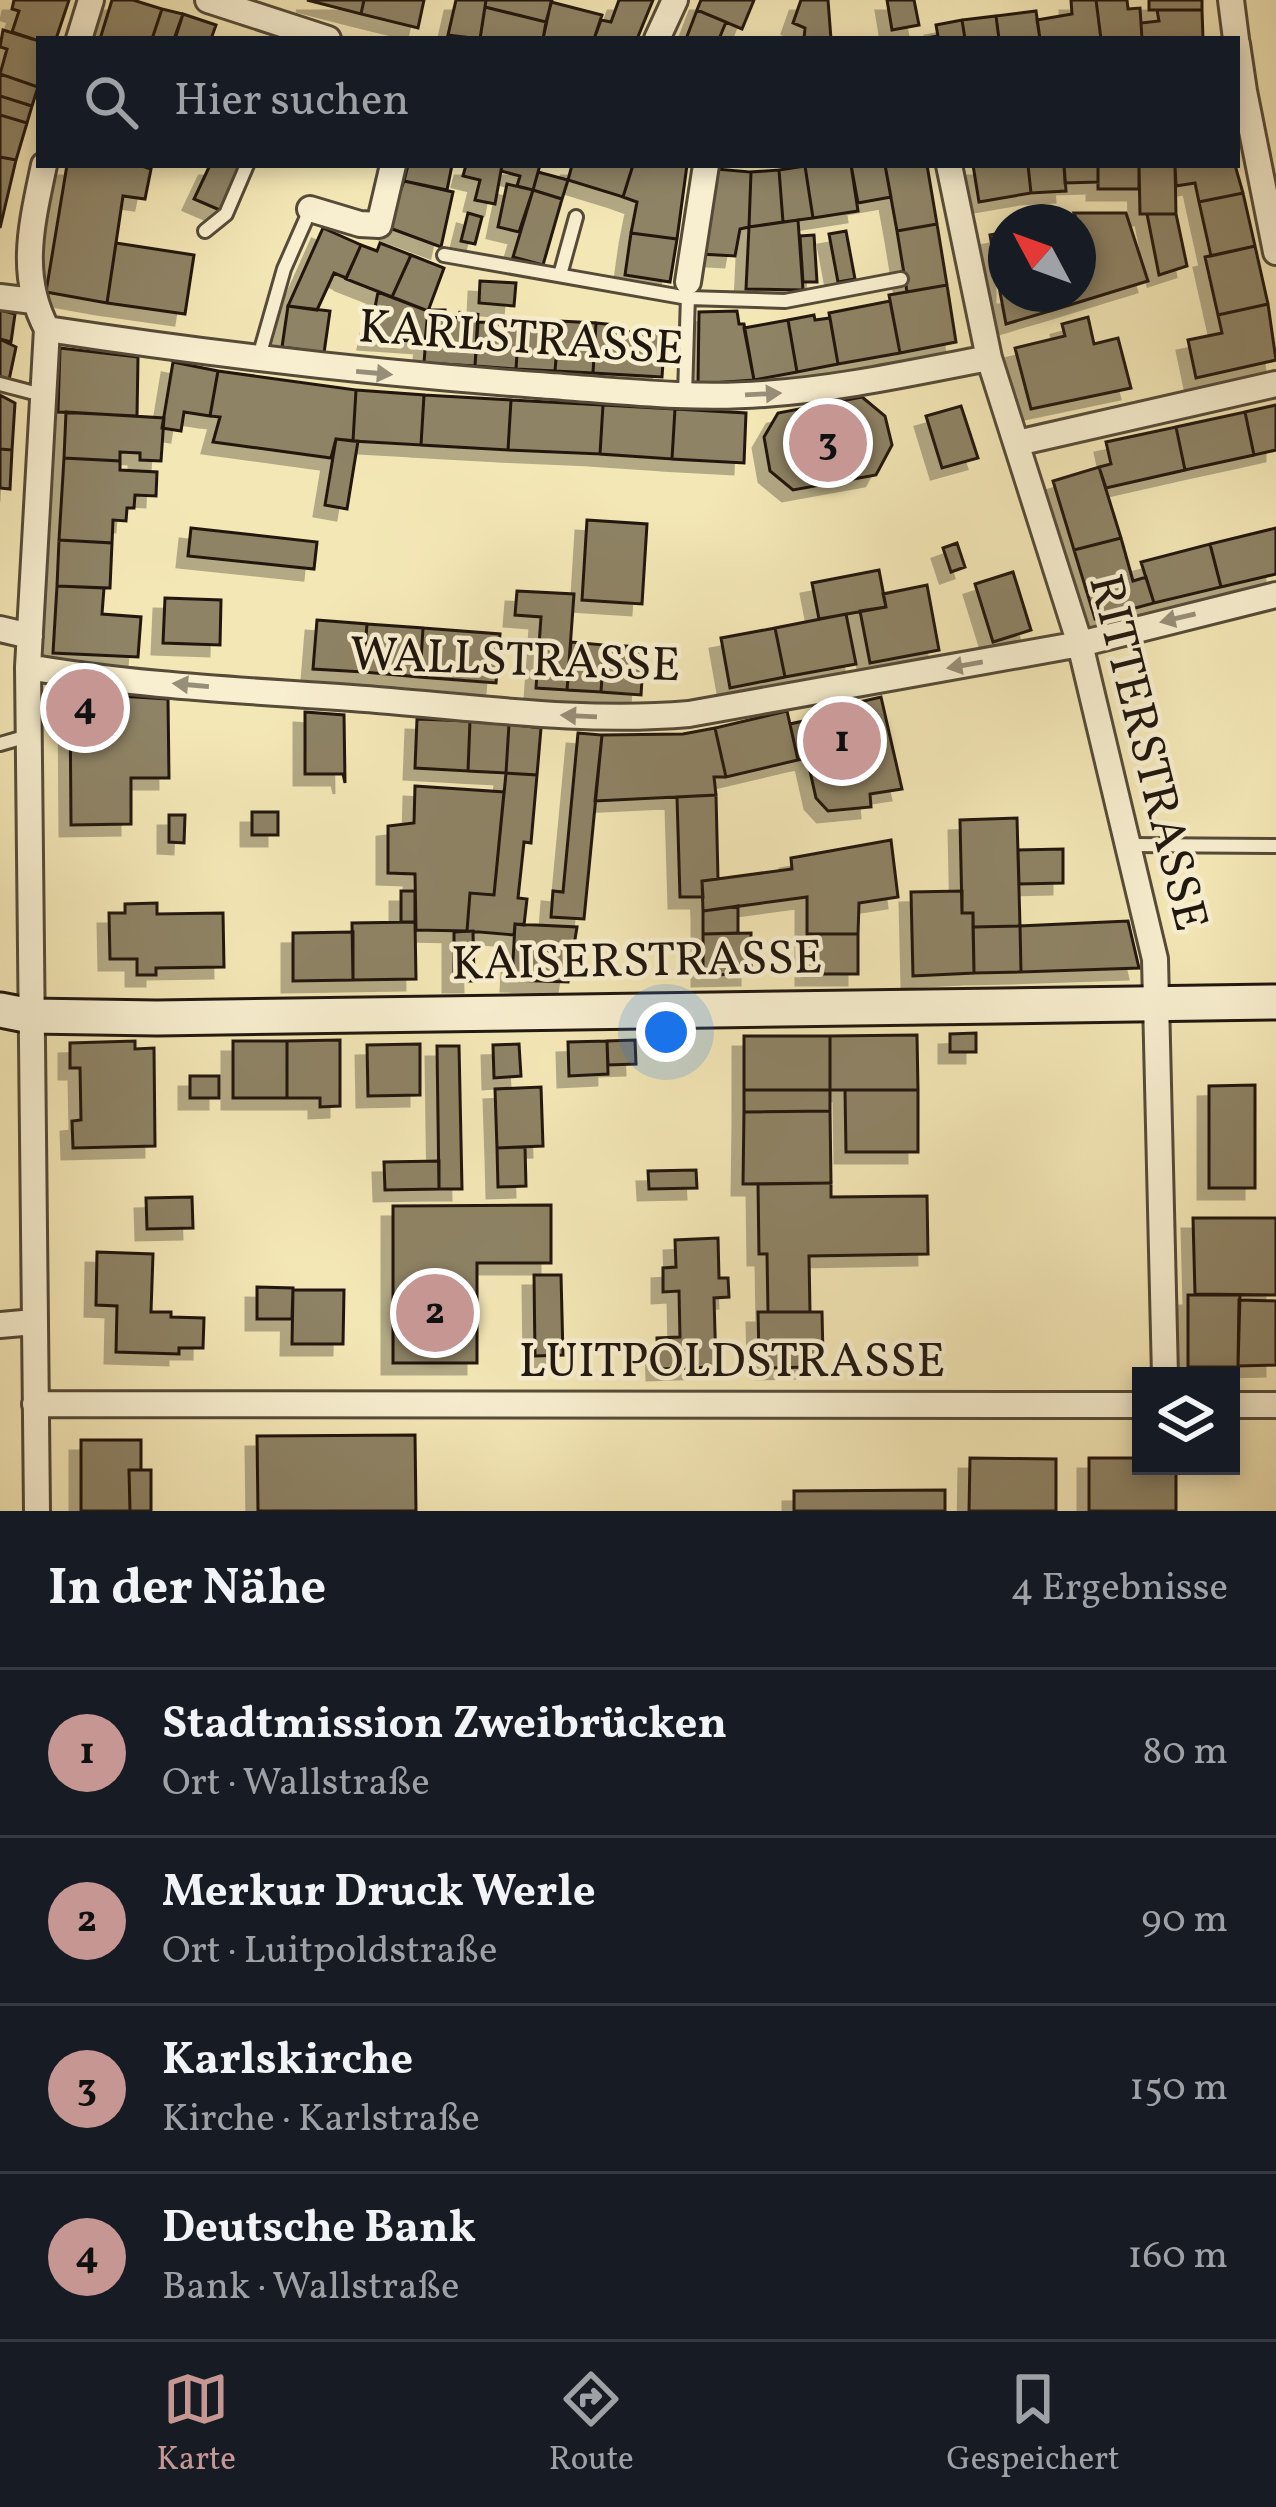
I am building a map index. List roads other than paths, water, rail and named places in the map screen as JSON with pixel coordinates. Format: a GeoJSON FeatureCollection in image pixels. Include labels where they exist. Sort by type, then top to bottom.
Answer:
{"type":"FeatureCollection","features":[{"type":"Feature","properties":{"kind":"street"},"geometry":{"type":"LineString","coordinates":[[80,36],[92,0]]}},
{"type":"Feature","properties":{"kind":"street"},"geometry":{"type":"LineString","coordinates":[[208,0],[300,35]]}},
{"type":"Feature","properties":{"kind":"street"},"geometry":{"type":"LineString","coordinates":[[659,36],[675,0]]}},
{"type":"Feature","properties":{"kind":"street"},"geometry":{"type":"LineString","coordinates":[[1231,0],[1236,36]]}},
{"type":"Feature","properties":{"kind":"street"},"geometry":{"type":"LineString","coordinates":[[1240,91],[1276,251]]}},
{"type":"Feature","properties":{"kind":"street"},"geometry":{"type":"LineString","coordinates":[[37,1511],[34,1322],[15,1013],[47,329],[33,301],[29,273],[43,168]]}},
{"type":"Feature","properties":{"kind":"street"},"geometry":{"type":"LineString","coordinates":[[310,209],[379,225],[392,168]]}},
{"type":"Feature","properties":{"kind":"street"},"geometry":{"type":"LineString","coordinates":[[688,290],[706,168]]}},
{"type":"Feature","properties":{"kind":"street","name":"RITTERSTRASSE"},"geometry":{"type":"LineString","coordinates":[[950,168],[989,358],[1080,644],[1155,959],[1165,1367]]}},
{"type":"Feature","properties":{"kind":"street"},"geometry":{"type":"LineString","coordinates":[[0,297],[33,301]]}},
{"type":"Feature","properties":{"kind":"street","name":"KARLSTRASSE"},"geometry":{"type":"LineString","coordinates":[[47,329],[258,361],[685,396],[832,387],[989,358]]}},
{"type":"Feature","properties":{"kind":"street"},"geometry":{"type":"LineString","coordinates":[[1017,443],[1276,384]]}},
{"type":"Feature","properties":{"kind":"street","name":"WALLSTRASSE"},"geometry":{"type":"LineString","coordinates":[[28,667],[287,694],[650,718],[689,715],[1080,644],[1276,595]]}},
{"type":"Feature","properties":{"kind":"street"},"geometry":{"type":"LineString","coordinates":[[0,629],[30,636]]}},
{"type":"Feature","properties":{"kind":"street","name":"KAISERSTRASSE"},"geometry":{"type":"LineString","coordinates":[[15,1013],[158,1018],[1276,1002]]}},
{"type":"Feature","properties":{"kind":"street"},"geometry":{"type":"LineString","coordinates":[[0,1324],[34,1322]]}},
{"type":"Feature","properties":{"kind":"street","name":"LUITPOLDSTRASSE"},"geometry":{"type":"LineString","coordinates":[[35,1404],[1132,1405]]}},
{"type":"Feature","properties":{"kind":"street"},"geometry":{"type":"LineString","coordinates":[[1240,1405],[1276,1405]]}},
{"type":"Feature","properties":{"kind":"lane"},"geometry":{"type":"LineString","coordinates":[[205,231],[226,214],[246,168]]}},
{"type":"Feature","properties":{"kind":"lane"},"geometry":{"type":"LineString","coordinates":[[258,361],[284,269],[310,209]]}},
{"type":"Feature","properties":{"kind":"lane"},"geometry":{"type":"LineString","coordinates":[[560,275],[576,217]]}},
{"type":"Feature","properties":{"kind":"lane"},"geometry":{"type":"LineString","coordinates":[[444,255],[560,275],[785,301],[901,278]]}},
{"type":"Feature","properties":{"kind":"lane"},"geometry":{"type":"LineString","coordinates":[[685,396],[688,290]]}},
{"type":"Feature","properties":{"kind":"lane"},"geometry":{"type":"LineString","coordinates":[[0,384],[43,396]]}},
{"type":"Feature","properties":{"kind":"lane"},"geometry":{"type":"LineString","coordinates":[[0,744],[29,736]]}},
{"type":"Feature","properties":{"kind":"lane"},"geometry":{"type":"LineString","coordinates":[[1130,845],[1276,846]]}},
{"type":"Feature","properties":{"kind":"place","name":"Karlskirche"},"geometry":{"type":"Point","coordinates":[828,443]}},
{"type":"Feature","properties":{"kind":"place","name":"Deutsche Bank"},"geometry":{"type":"Point","coordinates":[85,708]}},
{"type":"Feature","properties":{"kind":"place","name":"Stadtmission Zweibrücken"},"geometry":{"type":"Point","coordinates":[842,741]}},
{"type":"Feature","properties":{"kind":"place","name":"Merkur Druck Werle"},"geometry":{"type":"Point","coordinates":[435,1313]}}]}
